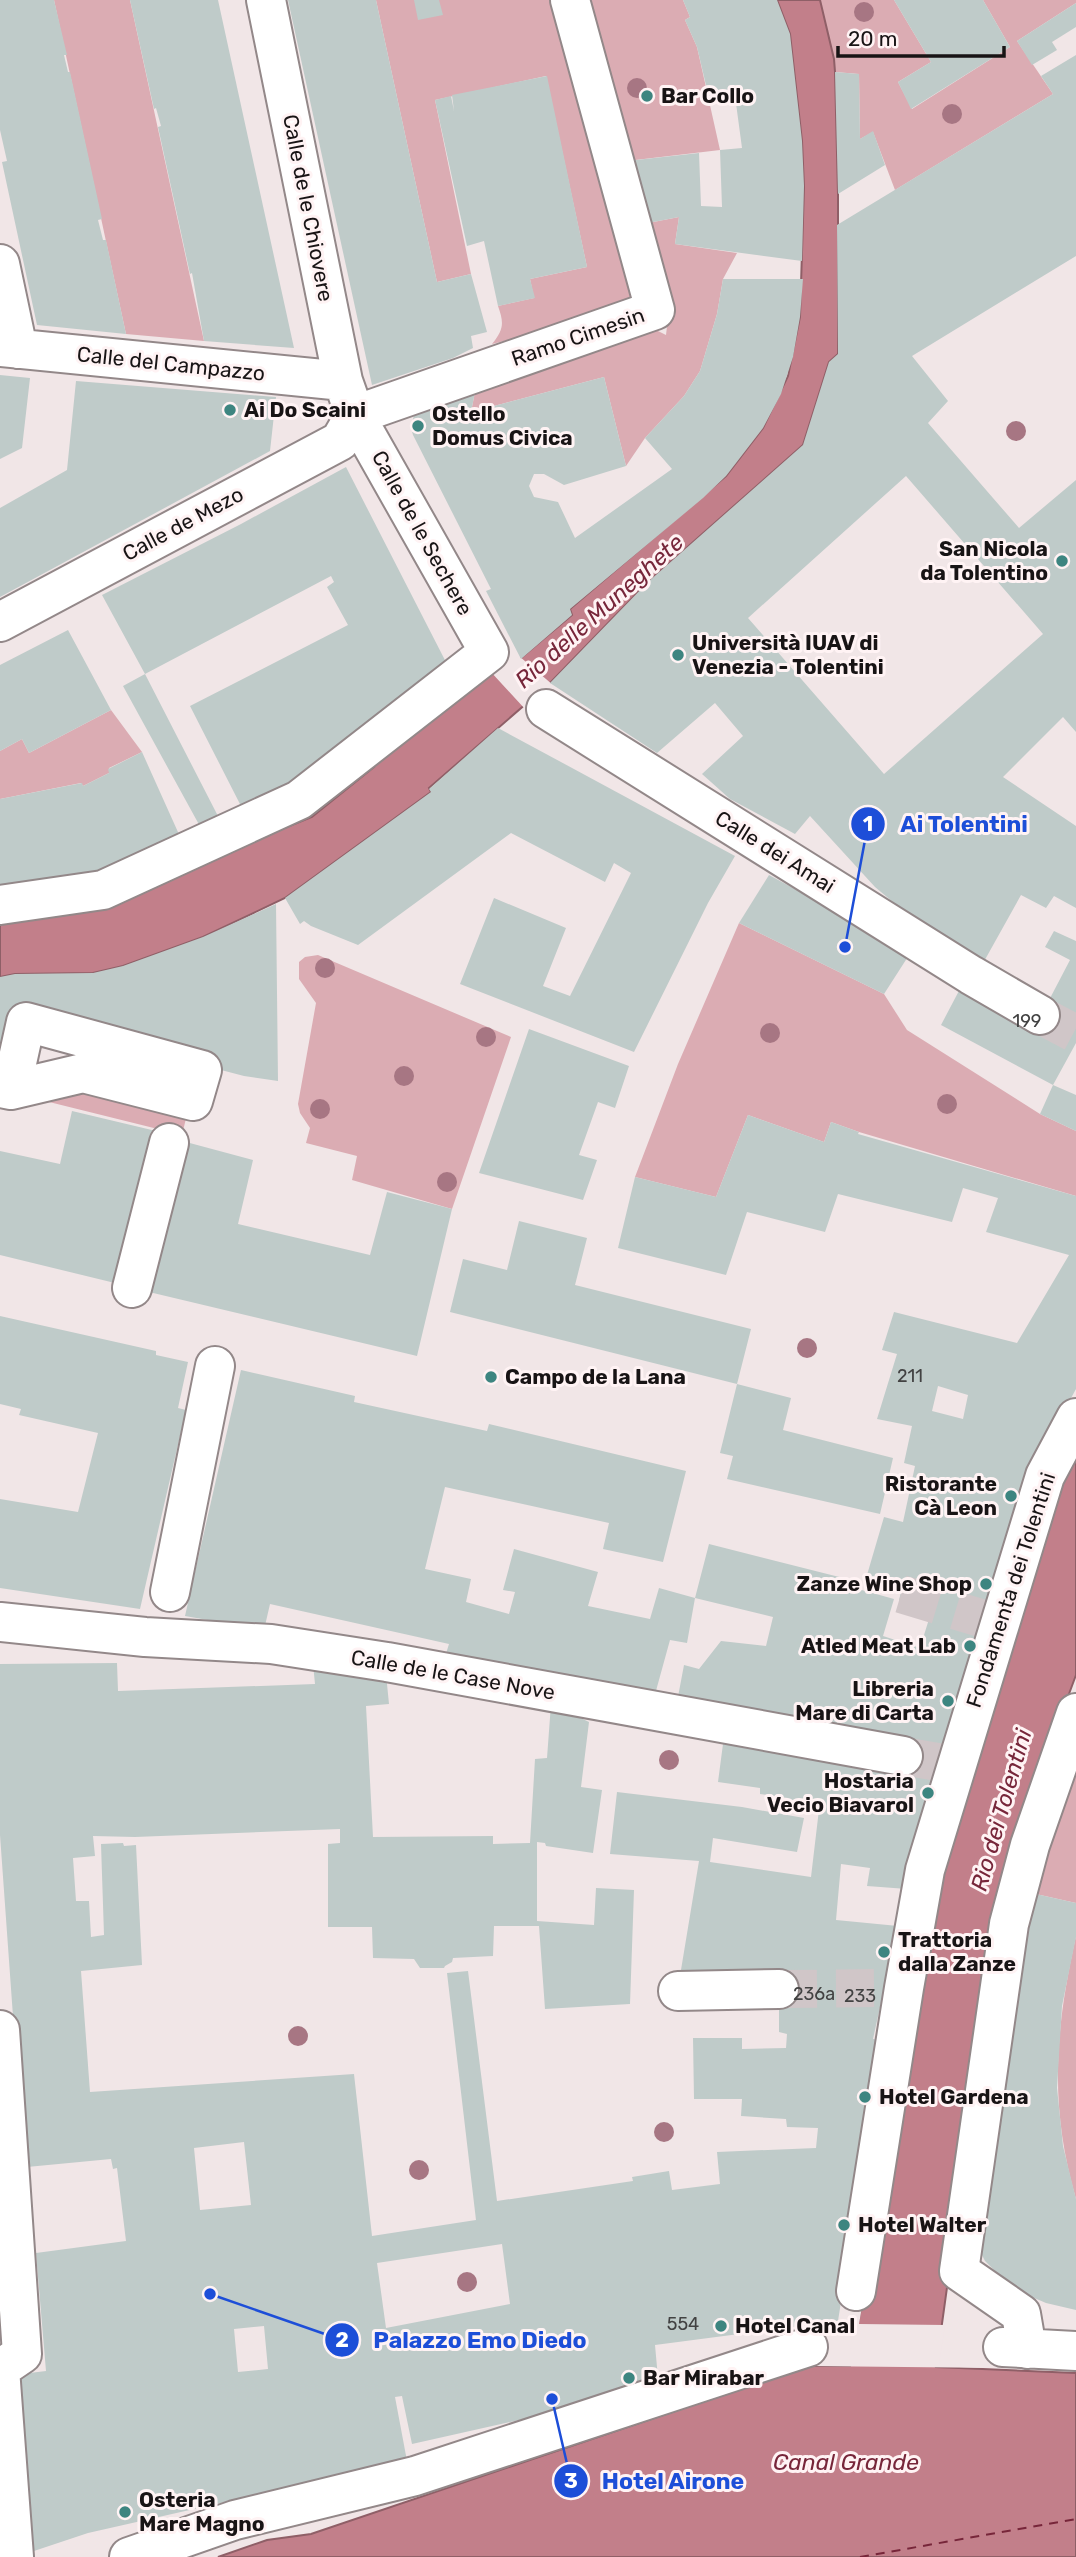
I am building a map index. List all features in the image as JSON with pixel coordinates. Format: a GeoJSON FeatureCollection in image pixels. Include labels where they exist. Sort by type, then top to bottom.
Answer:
{"type":"FeatureCollection","features":[{"type":"Feature","properties":{"kind":"street","name":"Calle de le Chiovere"},"geometry":{"type":"LineString","coordinates":[[266,0],[349,398]]}},
{"type":"Feature","properties":{"kind":"street","name":"Ramo Cimesin"},"geometry":{"type":"LineString","coordinates":[[349,398],[659,319],[570,0]]}},
{"type":"Feature","properties":{"kind":"street"},"geometry":{"type":"LineString","coordinates":[[0,264],[9,348]]}},
{"type":"Feature","properties":{"kind":"street","name":"Calle del Campazzo"},"geometry":{"type":"LineString","coordinates":[[9,348],[349,398]]}},
{"type":"Feature","properties":{"kind":"street","name":"Calle de Mezo"},"geometry":{"type":"LineString","coordinates":[[0,622],[340,441],[349,398]]}},
{"type":"Feature","properties":{"kind":"street","name":"Calle de le Sechere"},"geometry":{"type":"LineString","coordinates":[[0,905],[103,890],[299,800],[489,652],[349,398]]}},
{"type":"Feature","properties":{"kind":"street","name":"Calle dei Amai"},"geometry":{"type":"LineString","coordinates":[[546,709],[971,975],[1041,1015]]}},
{"type":"Feature","properties":{"kind":"street"},"geometry":{"type":"LineString","coordinates":[[11,1088],[26,1022],[87,1057],[159,1075]]}},
{"type":"Feature","properties":{"kind":"street"},"geometry":{"type":"LineString","coordinates":[[11,1088],[87,1057]]}},
{"type":"Feature","properties":{"kind":"street"},"geometry":{"type":"LineString","coordinates":[[132,1288],[169,1143]]}},
{"type":"Feature","properties":{"kind":"street"},"geometry":{"type":"LineString","coordinates":[[163,1612],[215,1366]]}},
{"type":"Feature","properties":{"kind":"street","name":"Fondamenta dei Tolentini"},"geometry":{"type":"LineString","coordinates":[[856,2291],[894,1988],[907,1924],[925,1870],[949,1764],[991,1621],[1045,1476],[1076,1418]]}},
{"type":"Feature","properties":{"kind":"street","name":"Calle de le Case Nove"},"geometry":{"type":"LineString","coordinates":[[0,1622],[163,1612],[271,1644],[380,1651],[903,1756]]}},
{"type":"Feature","properties":{"kind":"street"},"geometry":{"type":"LineString","coordinates":[[1076,1713],[1030,1845],[1009,1924],[959,2271],[1021,2314],[1014,2348],[1076,2351]]}},
{"type":"Feature","properties":{"kind":"street"},"geometry":{"type":"LineString","coordinates":[[678,1991],[779,1989]]}},
{"type":"Feature","properties":{"kind":"street"},"geometry":{"type":"LineString","coordinates":[[0,2030],[22,2354],[0,2369],[13,2557]]}},
{"type":"Feature","properties":{"kind":"street"},"geometry":{"type":"LineString","coordinates":[[129,2557],[235,2520],[415,2476],[808,2347]]}},
{"type":"Feature","properties":{"kind":"shaded area"},"geometry":{"type":"Polygon","coordinates":[[[54,0],[130,0],[204,341],[126,334],[54,0]]]}},
{"type":"Feature","properties":{"kind":"shaded area"},"geometry":{"type":"Polygon","coordinates":[[[376,0],[561,0],[645,306],[492,344],[502,326],[498,306],[534,298],[530,279],[587,267],[546,76],[435,100],[471,274],[437,282],[376,0]]]}},
{"type":"Feature","properties":{"kind":"shaded area"},"geometry":{"type":"Polygon","coordinates":[[[580,0],[683,0],[690,17],[685,20],[697,47],[720,150],[627,161],[580,0]]]}},
{"type":"Feature","properties":{"kind":"shaded area"},"geometry":{"type":"Polygon","coordinates":[[[820,0],[894,0],[931,62],[898,82],[912,109],[1010,47],[983,0],[1076,0],[1076,3],[1017,41],[1053,94],[895,190],[873,132],[860,139],[859,74],[835,72],[820,0]]]}},
{"type":"Feature","properties":{"kind":"shaded area"},"geometry":{"type":"Polygon","coordinates":[[[679,217],[675,244],[737,253],[723,279],[717,314],[700,371],[684,396],[645,438],[626,466],[604,377],[471,412],[476,387],[648,326],[666,335],[668,318],[643,224],[679,217]]]}},
{"type":"Feature","properties":{"kind":"shaded area"},"geometry":{"type":"Polygon","coordinates":[[[111,710],[142,752],[109,768],[109,773],[83,786],[81,783],[0,799],[0,751],[22,739],[29,753],[111,710]]]}},
{"type":"Feature","properties":{"kind":"shaded area"},"geometry":{"type":"Polygon","coordinates":[[[739,923],[884,994],[907,1030],[1040,1114],[1076,1131],[1076,1196],[831,1122],[824,1142],[748,1115],[716,1197],[635,1177],[678,1064],[739,923]]]}},
{"type":"Feature","properties":{"kind":"shaded area"},"geometry":{"type":"Polygon","coordinates":[[[318,955],[511,1037],[452,1209],[352,1180],[357,1156],[306,1143],[310,1128],[300,1113],[298,1104],[316,1003],[299,979],[299,962],[305,957],[318,955]]]}},
{"type":"Feature","properties":{"kind":"shaded area"},"geometry":{"type":"Polygon","coordinates":[[[83,1078],[189,1106],[182,1135],[29,1097],[83,1078]]]}},
{"type":"Feature","properties":{"kind":"shaded area"},"geometry":{"type":"Polygon","coordinates":[[[1076,1740],[1076,1903],[1027,1892],[1076,1740]]]}},
{"type":"Feature","properties":{"kind":"shaded area"},"geometry":{"type":"Polygon","coordinates":[[[1076,1936],[1076,2199],[1062,2132],[1058,2068],[1063,2004],[1076,1936]]]}},
{"type":"Feature","properties":{"kind":"water","name":"Rio delle Muneghete"},"geometry":{"type":"Polygon","coordinates":[[[777,0],[820,0],[835,72],[838,354],[829,362],[803,445],[648,582],[550,683],[429,788],[431,792],[285,898],[203,937],[123,966],[93,973],[15,974],[0,977],[0,923],[243,845],[312,817],[374,767],[371,761],[492,674],[521,658],[572,615],[570,609],[726,476],[763,428],[788,376],[800,317],[804,187],[802,141],[790,34],[777,0]]]}},
{"type":"Feature","properties":{"kind":"water","name":"Canal Grande"},"geometry":{"type":"Polygon","coordinates":[[[1071,1459],[1076,1459],[1076,1675],[1014,1842],[997,1926],[936,2367],[1076,2373],[1076,2557],[218,2557],[267,2540],[311,2534],[808,2366],[850,2366],[947,1856],[1063,1483],[1059,1479],[1071,1459]]]}},
{"type":"Feature","properties":{"kind":"pier"},"geometry":{"type":"Polygon","coordinates":[[[519,656],[553,685],[525,709],[490,671],[519,656]]]}},
{"type":"Feature","properties":{"kind":"pier"},"geometry":{"type":"Polygon","coordinates":[[[865,2290],[859,2324],[945,2325],[939,2364],[1001,2365],[1001,2368],[808,2366],[808,2363],[847,2363],[862,2291],[865,2290]]]}},
{"type":"Feature","properties":{"kind":"building"},"geometry":{"type":"Polygon","coordinates":[[[0,0],[54,0],[102,219],[98,220],[103,240],[106,240],[126,334],[37,325],[2,162],[7,161],[0,130],[0,0]]]}},
{"type":"Feature","properties":{"kind":"building"},"geometry":{"type":"Polygon","coordinates":[[[130,0],[218,0],[294,348],[204,341],[192,273],[190,274],[158,127],[161,126],[156,108],[154,109],[130,0]]]}},
{"type":"Feature","properties":{"kind":"building"},"geometry":{"type":"Polygon","coordinates":[[[288,0],[376,0],[437,282],[471,274],[487,332],[471,336],[473,348],[453,358],[372,385],[288,0]]]}},
{"type":"Feature","properties":{"kind":"building"},"geometry":{"type":"Polygon","coordinates":[[[414,0],[439,0],[443,15],[418,20],[414,0]]]}},
{"type":"Feature","properties":{"kind":"building"},"geometry":{"type":"Polygon","coordinates":[[[683,0],[777,0],[790,34],[802,141],[802,261],[675,244],[679,217],[643,224],[627,161],[699,153],[701,206],[722,207],[720,150],[742,148],[735,96],[709,98],[697,47],[685,20],[690,17],[683,0]]]}},
{"type":"Feature","properties":{"kind":"building"},"geometry":{"type":"Polygon","coordinates":[[[894,0],[983,0],[1010,47],[911,109],[898,82],[931,62],[894,0]]]}},
{"type":"Feature","properties":{"kind":"building"},"geometry":{"type":"Polygon","coordinates":[[[1076,3],[1076,27],[1052,42],[1057,50],[1032,65],[1017,41],[1076,3]]]}},
{"type":"Feature","properties":{"kind":"building","name":"Università IUAV di Venezia - Tolentini"},"geometry":{"type":"Polygon","coordinates":[[[1076,55],[1076,256],[912,356],[948,401],[928,423],[1019,528],[1076,480],[1076,732],[1063,717],[1003,777],[1076,826],[1076,908],[1054,896],[1046,908],[1021,895],[982,965],[942,943],[875,887],[810,816],[795,834],[730,799],[702,774],[743,736],[715,703],[657,753],[550,683],[648,582],[803,445],[829,362],[838,354],[837,225],[1053,94],[1041,76],[1076,55]],[[906,476],[748,618],[884,774],[1043,634],[906,476]]]}},
{"type":"Feature","properties":{"kind":"building"},"geometry":{"type":"Polygon","coordinates":[[[835,72],[859,74],[860,139],[873,131],[885,165],[838,194],[835,72]]]}},
{"type":"Feature","properties":{"kind":"building"},"geometry":{"type":"Polygon","coordinates":[[[547,76],[587,267],[530,279],[535,298],[498,306],[484,241],[467,246],[435,100],[451,96],[454,111],[452,95],[547,76]]]}},
{"type":"Feature","properties":{"kind":"building"},"geometry":{"type":"Polygon","coordinates":[[[723,279],[803,279],[793,357],[781,394],[763,428],[726,476],[703,498],[570,609],[572,615],[521,659],[486,591],[491,589],[413,435],[411,428],[414,415],[476,387],[471,412],[604,377],[626,466],[564,485],[544,474],[534,474],[529,486],[534,497],[558,502],[575,538],[672,469],[645,438],[684,396],[700,371],[717,314],[723,279]]]}},
{"type":"Feature","properties":{"kind":"building"},"geometry":{"type":"Polygon","coordinates":[[[0,375],[30,378],[22,448],[0,459],[0,375]]]}},
{"type":"Feature","properties":{"kind":"building"},"geometry":{"type":"Polygon","coordinates":[[[76,381],[276,397],[270,451],[0,597],[0,508],[67,470],[76,381]]]}},
{"type":"Feature","properties":{"kind":"building"},"geometry":{"type":"Polygon","coordinates":[[[346,467],[449,668],[345,754],[242,808],[190,706],[348,625],[327,587],[334,582],[331,576],[145,674],[102,595],[346,467]]]}},
{"type":"Feature","properties":{"kind":"building"},"geometry":{"type":"Polygon","coordinates":[[[68,630],[111,710],[29,753],[22,739],[0,751],[0,665],[68,630]]]}},
{"type":"Feature","properties":{"kind":"building"},"geometry":{"type":"Polygon","coordinates":[[[145,674],[220,820],[202,830],[123,686],[145,674]]]}},
{"type":"Feature","properties":{"kind":"building"},"geometry":{"type":"Polygon","coordinates":[[[498,728],[735,856],[708,903],[634,1052],[460,984],[494,898],[566,928],[543,986],[570,996],[631,873],[614,863],[605,882],[511,833],[358,945],[304,921],[300,924],[285,898],[431,792],[429,789],[498,728]]]}},
{"type":"Feature","properties":{"kind":"building"},"geometry":{"type":"Polygon","coordinates":[[[142,752],[182,841],[116,870],[0,891],[0,799],[82,783],[83,786],[109,773],[108,769],[142,752]]]}},
{"type":"Feature","properties":{"kind":"building"},"geometry":{"type":"Polygon","coordinates":[[[769,875],[911,952],[884,994],[739,923],[769,875]]]}},
{"type":"Feature","properties":{"kind":"building"},"geometry":{"type":"Polygon","coordinates":[[[276,904],[278,1081],[244,1076],[22,1018],[0,1078],[0,977],[15,974],[93,973],[123,966],[203,937],[276,904]]]}},
{"type":"Feature","properties":{"kind":"building"},"geometry":{"type":"Polygon","coordinates":[[[1054,931],[1076,941],[1076,1043],[1053,1085],[941,1025],[961,987],[1047,1004],[1070,960],[1045,947],[1054,931]]]}},
{"type":"Feature","properties":{"kind":"building"},"geometry":{"type":"Polygon","coordinates":[[[529,1029],[629,1066],[615,1108],[598,1102],[579,1155],[597,1160],[583,1200],[479,1173],[529,1029]]]}},
{"type":"Feature","properties":{"kind":"building"},"geometry":{"type":"Polygon","coordinates":[[[1053,1085],[1076,1095],[1076,1131],[1040,1114],[1053,1085]]]}},
{"type":"Feature","properties":{"kind":"building"},"geometry":{"type":"Polygon","coordinates":[[[72,1111],[156,1131],[119,1284],[0,1255],[0,1151],[60,1164],[72,1111]]]}},
{"type":"Feature","properties":{"kind":"building"},"geometry":{"type":"Polygon","coordinates":[[[748,1115],[824,1142],[831,1122],[859,1132],[858,1134],[1076,1196],[1076,1389],[1020,1491],[907,1889],[867,1886],[870,1868],[841,1864],[836,1920],[898,1926],[873,2039],[882,2040],[838,2321],[655,2345],[658,2378],[528,2418],[412,2444],[402,2396],[395,2397],[407,2461],[88,2533],[19,2556],[5,2376],[46,2371],[36,2253],[126,2241],[117,2168],[113,2169],[111,2159],[27,2167],[18,2086],[0,1835],[0,1664],[117,1663],[118,1691],[315,1684],[313,1664],[386,1674],[389,1704],[366,1706],[373,1837],[493,1836],[493,1844],[530,1843],[535,1759],[547,1758],[551,1704],[589,1722],[581,1787],[602,1790],[593,1853],[546,1846],[545,1843],[537,1842],[537,1921],[594,1925],[596,1888],[634,1890],[630,2004],[545,2009],[539,1926],[494,1926],[493,1956],[453,1958],[444,1968],[420,1968],[414,1959],[373,1958],[372,1927],[328,1927],[328,1844],[340,1843],[340,1829],[135,1837],[93,1836],[95,1856],[73,1858],[76,1901],[89,1901],[91,1937],[104,1935],[101,1844],[136,1845],[142,1965],[81,1971],[90,2092],[354,2074],[372,2236],[476,2220],[447,1973],[468,1971],[497,2201],[633,2181],[632,2177],[669,2171],[672,2190],[720,2184],[717,2152],[816,2148],[818,2128],[787,2127],[786,2119],[741,2116],[742,2099],[694,2099],[693,2038],[742,2038],[742,2049],[786,2048],[787,2034],[779,2032],[779,1980],[679,1982],[699,1861],[610,1854],[617,1792],[742,1807],[804,1818],[797,1852],[713,1838],[710,1862],[811,1877],[820,1801],[803,1798],[801,1806],[787,1803],[788,1798],[760,1794],[760,1788],[718,1782],[723,1744],[903,1767],[677,1702],[684,1665],[699,1669],[721,1641],[766,1646],[773,1617],[695,1598],[709,1544],[859,1582],[858,1589],[894,1599],[883,1636],[920,1648],[929,1619],[920,1615],[922,1606],[899,1600],[902,1588],[867,1575],[884,1517],[903,1522],[915,1466],[904,1463],[912,1426],[877,1419],[897,1354],[882,1350],[894,1312],[1017,1343],[1069,1255],[986,1232],[998,1198],[963,1188],[952,1222],[838,1194],[825,1232],[747,1212],[726,1275],[618,1248],[635,1177],[716,1197],[748,1115]],[[938,1386],[932,1411],[963,1419],[968,1395],[938,1386]],[[244,2142],[194,2148],[200,2210],[251,2205],[244,2142]],[[502,2244],[377,2263],[386,2328],[510,2304],[502,2244]],[[264,2326],[234,2329],[238,2372],[268,2369],[264,2326]]]}},
{"type":"Feature","properties":{"kind":"building"},"geometry":{"type":"Polygon","coordinates":[[[186,1142],[253,1160],[238,1224],[370,1255],[387,1192],[452,1209],[417,1356],[149,1292],[186,1142]]]}},
{"type":"Feature","properties":{"kind":"building"},"geometry":{"type":"Polygon","coordinates":[[[519,1221],[587,1238],[575,1285],[751,1329],[737,1384],[450,1312],[463,1259],[507,1270],[519,1221]]]}},
{"type":"Feature","properties":{"kind":"building"},"geometry":{"type":"Polygon","coordinates":[[[0,1316],[156,1351],[156,1355],[188,1362],[178,1408],[186,1410],[140,1609],[0,1588],[0,1499],[78,1512],[98,1433],[19,1415],[21,1409],[0,1404],[0,1316]]]}},
{"type":"Feature","properties":{"kind":"building"},"geometry":{"type":"Polygon","coordinates":[[[241,1370],[355,1396],[354,1402],[487,1431],[489,1424],[686,1471],[663,1562],[603,1549],[609,1523],[445,1487],[425,1569],[471,1579],[466,1602],[509,1614],[515,1592],[503,1590],[514,1549],[598,1572],[588,1606],[650,1619],[659,1588],[695,1598],[687,1643],[670,1640],[654,1698],[444,1660],[449,1644],[270,1604],[264,1630],[185,1616],[241,1370]]]}},
{"type":"Feature","properties":{"kind":"building"},"geometry":{"type":"Polygon","coordinates":[[[737,1384],[791,1398],[783,1430],[893,1458],[880,1514],[727,1479],[733,1456],[720,1453],[737,1384]]]}},
{"type":"Feature","properties":{"kind":"building"},"geometry":{"type":"Polygon","coordinates":[[[1027,1892],[1076,1903],[1076,1937],[1062,2006],[1057,2088],[1063,2146],[1076,2199],[1076,2310],[1046,2303],[1025,2294],[1005,2281],[985,2261],[981,2253],[1027,1892]]]}},
{"type":"Feature","properties":{"kind":"ferry route"},"geometry":{"type":"LineString","coordinates":[[860,2557],[1076,2519]]}},
{"type":"Feature","properties":{"kind":"tunnel"},"geometry":{"type":"LineString","coordinates":[[1040,1015],[1076,1034]]}},
{"type":"Feature","properties":{"kind":"tunnel"},"geometry":{"type":"LineString","coordinates":[[901,1594],[984,1619]]}},
{"type":"Feature","properties":{"kind":"tunnel"},"geometry":{"type":"LineString","coordinates":[[903,1756],[943,1763]]}},
{"type":"Feature","properties":{"kind":"tunnel"},"geometry":{"type":"LineString","coordinates":[[779,1989],[885,1988]]}},
{"type":"Feature","properties":{"kind":"place","name":"Bar Collo"},"geometry":{"type":"Point","coordinates":[647,96]}},
{"type":"Feature","properties":{"kind":"place","name":"Ai Do Scaini"},"geometry":{"type":"Point","coordinates":[230,410]}},
{"type":"Feature","properties":{"kind":"place","name":"Ostello Domus Civica"},"geometry":{"type":"Point","coordinates":[418,426]}},
{"type":"Feature","properties":{"kind":"place","name":"San Nicola da Tolentino"},"geometry":{"type":"Point","coordinates":[1062,561]}},
{"type":"Feature","properties":{"kind":"place","name":"Università IUAV di Venezia - Tolentini"},"geometry":{"type":"Point","coordinates":[678,655]}},
{"type":"Feature","properties":{"kind":"place","name":"Ai Tolentini"},"geometry":{"type":"Point","coordinates":[845,947]}},
{"type":"Feature","properties":{"kind":"place","name":"Campo de la Lana"},"geometry":{"type":"Point","coordinates":[491,1377]}},
{"type":"Feature","properties":{"kind":"place","name":"Ristorante Cà Leon"},"geometry":{"type":"Point","coordinates":[1011,1496]}},
{"type":"Feature","properties":{"kind":"place","name":"Zanze Wine Shop"},"geometry":{"type":"Point","coordinates":[986,1584]}},
{"type":"Feature","properties":{"kind":"place","name":"Atled Meat Lab"},"geometry":{"type":"Point","coordinates":[970,1646]}},
{"type":"Feature","properties":{"kind":"place","name":"Libreria Mare di Carta"},"geometry":{"type":"Point","coordinates":[948,1701]}},
{"type":"Feature","properties":{"kind":"place","name":"Hostaria Vecio Biavarol"},"geometry":{"type":"Point","coordinates":[928,1793]}},
{"type":"Feature","properties":{"kind":"place","name":"Trattoria dalla Zanze"},"geometry":{"type":"Point","coordinates":[884,1952]}},
{"type":"Feature","properties":{"kind":"place","name":"Hotel Gardena"},"geometry":{"type":"Point","coordinates":[865,2097]}},
{"type":"Feature","properties":{"kind":"place","name":"Hotel Walter"},"geometry":{"type":"Point","coordinates":[844,2225]}},
{"type":"Feature","properties":{"kind":"place","name":"Palazzo Emo Diedo"},"geometry":{"type":"Point","coordinates":[210,2294]}},
{"type":"Feature","properties":{"kind":"place","name":"Hotel Canal"},"geometry":{"type":"Point","coordinates":[721,2326]}},
{"type":"Feature","properties":{"kind":"place","name":"Bar Mirabar"},"geometry":{"type":"Point","coordinates":[629,2378]}},
{"type":"Feature","properties":{"kind":"place","name":"Hotel Airone"},"geometry":{"type":"Point","coordinates":[552,2399]}},
{"type":"Feature","properties":{"kind":"place","name":"Osteria Mare Magno"},"geometry":{"type":"Point","coordinates":[125,2512]}},
{"type":"Feature","properties":{"kind":"water label","name":"Rio dei Tolentini"},"geometry":{"type":"Point","coordinates":[1001,1810]}}]}
